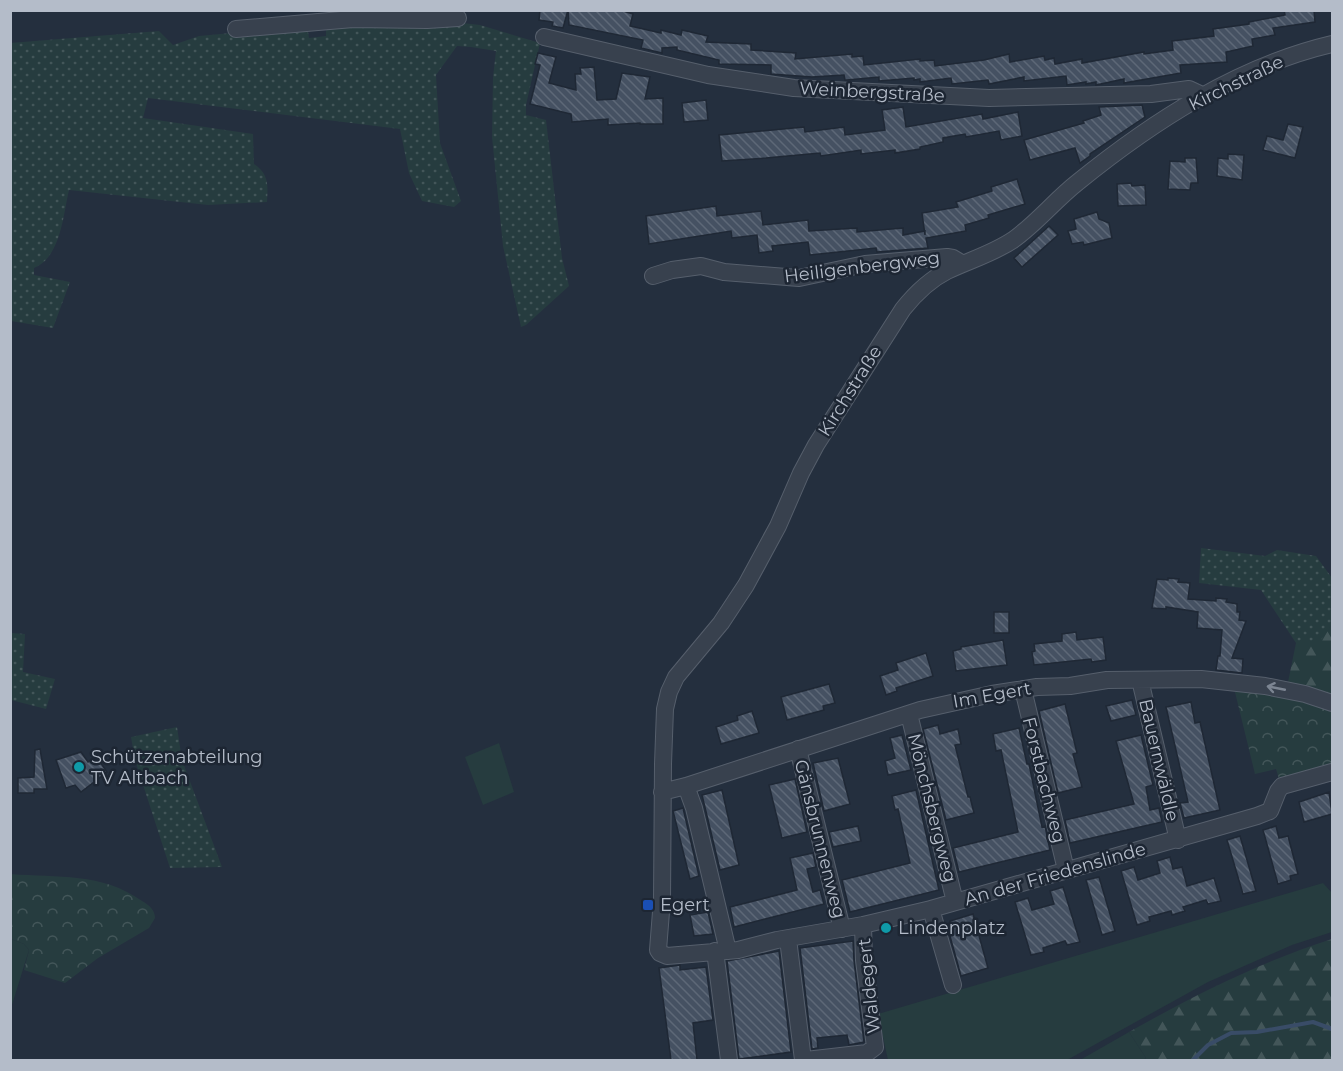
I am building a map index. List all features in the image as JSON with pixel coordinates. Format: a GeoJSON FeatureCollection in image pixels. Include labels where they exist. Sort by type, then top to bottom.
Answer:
{"type":"FeatureCollection","features":[{"type":"Feature","properties":{"kind":"street"},"geometry":{"type":"LineString","coordinates":[[236,29],[353,19],[458,18]]}},
{"type":"Feature","properties":{"kind":"street","name":"Weinbergstraße"},"geometry":{"type":"LineString","coordinates":[[544,37],[708,75],[794,88],[979,98],[1151,94],[1191,89],[1204,96]]}},
{"type":"Feature","properties":{"kind":"street","name":"Kirchstraße"},"geometry":{"type":"LineString","coordinates":[[657,948],[662,899],[662,792],[666,705],[674,680],[717,628],[746,585],[778,526],[810,455],[903,309],[935,278],[990,254],[1010,242],[1075,184],[1114,153],[1172,114],[1263,67],[1332,44]]}},
{"type":"Feature","properties":{"kind":"street","name":"Heiligenbergweg"},"geometry":{"type":"LineString","coordinates":[[653,276],[672,270],[701,266],[728,273],[799,278],[865,264],[947,257],[963,264]]}},
{"type":"Feature","properties":{"kind":"street","name":"Im Egert"},"geometry":{"type":"LineString","coordinates":[[662,792],[909,714],[967,699],[1023,689],[1093,684],[1107,680],[1197,679],[1244,682],[1305,694],[1332,704]]}},
{"type":"Feature","properties":{"kind":"street","name":"Bauernwäldle"},"geometry":{"type":"LineString","coordinates":[[1140,680],[1178,840]]}},
{"type":"Feature","properties":{"kind":"street","name":"Forstbachweg"},"geometry":{"type":"LineString","coordinates":[[1023,689],[1066,870]]}},
{"type":"Feature","properties":{"kind":"street","name":"Mönchsbergweg"},"geometry":{"type":"LineString","coordinates":[[909,714],[955,902]]}},
{"type":"Feature","properties":{"kind":"street","name":"Gänsbrunnenweg"},"geometry":{"type":"LineString","coordinates":[[798,749],[842,929]]}},
{"type":"Feature","properties":{"kind":"street","name":"An der Friedenslinde"},"geometry":{"type":"LineString","coordinates":[[657,948],[660,953],[667,956],[722,951],[863,925],[931,909],[1266,814],[1271,809],[1281,788],[1332,772]]}},
{"type":"Feature","properties":{"kind":"street"},"geometry":{"type":"LineString","coordinates":[[686,786],[694,808],[722,951],[729,1060]]}},
{"type":"Feature","properties":{"kind":"street"},"geometry":{"type":"LineString","coordinates":[[931,909],[953,985]]}},
{"type":"Feature","properties":{"kind":"street","name":"Waldegert"},"geometry":{"type":"LineString","coordinates":[[805,1060],[867,1053],[875,1047],[864,960],[863,925]]}},
{"type":"Feature","properties":{"kind":"street"},"geometry":{"type":"LineString","coordinates":[[788,939],[805,1060]]}},
{"type":"Feature","properties":{"kind":"green space"},"geometry":{"type":"Polygon","coordinates":[[[454,22],[480,25],[540,43],[526,105],[526,115],[546,120],[562,258],[569,286],[526,325],[521,327],[503,246],[492,137],[496,51],[457,46],[436,75],[440,143],[461,201],[454,207],[422,201],[409,173],[400,129],[148,98],[143,118],[253,134],[254,164],[265,176],[268,190],[267,202],[208,205],[69,190],[55,245],[43,263],[34,268],[34,275],[70,282],[53,328],[11,321],[10,43],[159,31],[173,45],[199,36],[307,26],[309,38],[326,36],[326,24],[454,22]]]}},
{"type":"Feature","properties":{"kind":"green space"},"geometry":{"type":"Polygon","coordinates":[[[1201,548],[1265,556],[1277,550],[1316,556],[1332,578],[1332,624],[1320,643],[1296,643],[1261,590],[1199,583],[1201,548]]]}},
{"type":"Feature","properties":{"kind":"green space"},"geometry":{"type":"Polygon","coordinates":[[[1332,624],[1332,700],[1287,687],[1296,643],[1319,643],[1332,624]]]}},
{"type":"Feature","properties":{"kind":"green space"},"geometry":{"type":"Polygon","coordinates":[[[11,633],[25,634],[23,672],[55,679],[46,709],[11,700],[11,633]]]}},
{"type":"Feature","properties":{"kind":"green space"},"geometry":{"type":"Polygon","coordinates":[[[1234,688],[1332,707],[1332,766],[1279,779],[1276,769],[1255,774],[1234,688]]]}},
{"type":"Feature","properties":{"kind":"green space"},"geometry":{"type":"Polygon","coordinates":[[[177,727],[182,760],[222,867],[170,868],[135,760],[131,737],[177,727]]]}},
{"type":"Feature","properties":{"kind":"green space"},"geometry":{"type":"Polygon","coordinates":[[[499,743],[514,792],[483,805],[465,757],[499,743]]]}},
{"type":"Feature","properties":{"kind":"green space"},"geometry":{"type":"Polygon","coordinates":[[[10,874],[79,878],[111,885],[147,904],[153,910],[155,918],[149,928],[98,958],[65,983],[24,970],[29,950],[24,944],[11,939],[10,874]]]}},
{"type":"Feature","properties":{"kind":"green space"},"geometry":{"type":"Polygon","coordinates":[[[1323,883],[1332,893],[1332,932],[1292,945],[1208,982],[1067,1060],[888,1060],[878,1014],[1323,883]]]}},
{"type":"Feature","properties":{"kind":"green space"},"geometry":{"type":"Polygon","coordinates":[[[11,939],[24,944],[29,950],[11,1008],[11,939]]]}},
{"type":"Feature","properties":{"kind":"green space"},"geometry":{"type":"Polygon","coordinates":[[[1332,939],[1332,1060],[1143,1060],[1146,1058],[1129,1032],[1228,980],[1332,939]]]}},
{"type":"Feature","properties":{"kind":"green space"},"geometry":{"type":"Polygon","coordinates":[[[1129,1032],[1146,1058],[1143,1060],[1080,1060],[1129,1032]]]}},
{"type":"Feature","properties":{"kind":"building"},"geometry":{"type":"Polygon","coordinates":[[[540,10],[568,10],[563,28],[552,26],[553,22],[539,20],[540,10]]]}},
{"type":"Feature","properties":{"kind":"building"},"geometry":{"type":"Polygon","coordinates":[[[568,10],[620,10],[633,14],[630,26],[661,33],[661,30],[681,35],[682,30],[708,36],[706,42],[751,44],[751,50],[796,53],[795,59],[852,54],[852,57],[863,56],[864,65],[920,59],[920,61],[934,60],[935,66],[984,60],[1009,54],[1010,62],[1044,56],[1045,60],[1054,58],[1055,64],[1082,59],[1082,63],[1144,52],[1144,54],[1173,50],[1172,41],[1214,36],[1213,29],[1249,24],[1249,22],[1285,15],[1284,10],[1314,10],[1315,22],[1273,28],[1275,35],[1252,39],[1253,46],[1226,52],[1227,62],[1180,65],[1181,73],[1124,83],[1124,79],[1096,85],[1096,82],[1086,84],[1086,82],[1067,85],[1066,76],[1024,81],[1024,77],[989,84],[988,80],[952,84],[951,78],[920,82],[920,79],[914,80],[914,78],[879,81],[879,77],[845,80],[844,75],[812,77],[771,74],[771,65],[719,64],[719,60],[677,50],[677,47],[662,48],[662,53],[641,48],[643,40],[569,25],[568,10]]]}},
{"type":"Feature","properties":{"kind":"building"},"geometry":{"type":"Polygon","coordinates":[[[538,53],[556,57],[549,83],[576,90],[575,74],[581,74],[580,68],[594,67],[597,100],[616,99],[622,73],[650,77],[645,99],[663,98],[663,124],[608,125],[608,119],[572,122],[571,114],[530,104],[540,65],[535,64],[538,53]]]}},
{"type":"Feature","properties":{"kind":"building"},"geometry":{"type":"Polygon","coordinates":[[[706,100],[708,120],[684,122],[682,103],[706,100]]]}},
{"type":"Feature","properties":{"kind":"building"},"geometry":{"type":"Polygon","coordinates":[[[1142,105],[1145,117],[1080,163],[1075,148],[1030,160],[1024,140],[1084,123],[1083,121],[1101,115],[1099,107],[1142,105]]]}},
{"type":"Feature","properties":{"kind":"building"},"geometry":{"type":"Polygon","coordinates":[[[903,107],[906,127],[982,114],[983,119],[1018,112],[1022,136],[1001,140],[999,131],[966,137],[965,134],[943,138],[943,142],[895,153],[895,150],[861,154],[861,150],[821,156],[820,153],[722,161],[719,135],[804,127],[805,132],[844,127],[845,135],[885,130],[882,110],[903,107]]]}},
{"type":"Feature","properties":{"kind":"building"},"geometry":{"type":"Polygon","coordinates":[[[1288,124],[1303,127],[1295,158],[1263,150],[1267,136],[1283,140],[1288,124]]]}},
{"type":"Feature","properties":{"kind":"building"},"geometry":{"type":"Polygon","coordinates":[[[1228,154],[1244,155],[1242,180],[1217,176],[1218,158],[1228,159],[1228,154]]]}},
{"type":"Feature","properties":{"kind":"building"},"geometry":{"type":"Polygon","coordinates":[[[1185,158],[1196,158],[1198,183],[1191,183],[1190,190],[1168,189],[1170,161],[1185,162],[1185,158]]]}},
{"type":"Feature","properties":{"kind":"building"},"geometry":{"type":"Polygon","coordinates":[[[1017,179],[1025,204],[988,215],[989,218],[965,225],[966,231],[926,238],[928,248],[877,252],[876,248],[810,255],[808,242],[772,246],[773,251],[759,253],[757,235],[732,238],[731,231],[649,244],[646,216],[716,206],[717,216],[761,211],[763,225],[808,220],[809,231],[857,228],[857,232],[903,228],[903,235],[924,231],[922,213],[958,207],[956,202],[992,191],[991,187],[1017,179]]]}},
{"type":"Feature","properties":{"kind":"building"},"geometry":{"type":"Polygon","coordinates":[[[1131,183],[1132,186],[1145,185],[1146,205],[1118,206],[1117,184],[1131,183]]]}},
{"type":"Feature","properties":{"kind":"building"},"geometry":{"type":"Polygon","coordinates":[[[1097,212],[1099,219],[1109,223],[1112,238],[1084,245],[1083,242],[1072,244],[1068,231],[1076,229],[1074,219],[1097,212]]]}},
{"type":"Feature","properties":{"kind":"building"},"geometry":{"type":"Polygon","coordinates":[[[1049,226],[1058,235],[1022,267],[1014,258],[1049,226]]]}},
{"type":"Feature","properties":{"kind":"building"},"geometry":{"type":"Polygon","coordinates":[[[1168,578],[1190,583],[1188,599],[1216,601],[1216,598],[1227,599],[1226,602],[1237,604],[1237,612],[1240,612],[1239,620],[1246,621],[1232,658],[1243,659],[1242,673],[1216,670],[1218,656],[1220,656],[1222,630],[1197,628],[1198,612],[1166,607],[1166,609],[1152,608],[1157,579],[1168,580],[1168,578]]]}},
{"type":"Feature","properties":{"kind":"building"},"geometry":{"type":"Polygon","coordinates":[[[994,612],[1009,612],[1009,633],[994,633],[994,612]]]}},
{"type":"Feature","properties":{"kind":"building"},"geometry":{"type":"Polygon","coordinates":[[[1076,632],[1077,640],[1103,637],[1106,660],[1092,662],[1091,659],[1034,665],[1032,652],[1035,651],[1034,644],[1062,641],[1062,634],[1076,632]]]}},
{"type":"Feature","properties":{"kind":"building"},"geometry":{"type":"Polygon","coordinates":[[[1003,640],[1007,665],[956,671],[953,651],[961,647],[1003,640]]]}},
{"type":"Feature","properties":{"kind":"building"},"geometry":{"type":"Polygon","coordinates":[[[926,653],[933,676],[896,688],[897,691],[886,695],[880,676],[898,670],[896,663],[926,653]]]}},
{"type":"Feature","properties":{"kind":"building"},"geometry":{"type":"Polygon","coordinates":[[[829,684],[835,703],[823,706],[824,710],[787,720],[781,697],[829,684]]]}},
{"type":"Feature","properties":{"kind":"building"},"geometry":{"type":"Polygon","coordinates":[[[1132,700],[1136,715],[1111,721],[1106,706],[1132,700]]]}},
{"type":"Feature","properties":{"kind":"building"},"geometry":{"type":"Polygon","coordinates":[[[1191,702],[1195,723],[1200,722],[1220,810],[1184,818],[1180,803],[1188,802],[1166,707],[1191,702]]]}},
{"type":"Feature","properties":{"kind":"building"},"geometry":{"type":"Polygon","coordinates":[[[1065,704],[1077,753],[1073,754],[1082,787],[1058,793],[1039,711],[1065,704]]]}},
{"type":"Feature","properties":{"kind":"building"},"geometry":{"type":"Polygon","coordinates":[[[752,711],[759,733],[721,744],[716,727],[738,720],[737,716],[752,711]]]}},
{"type":"Feature","properties":{"kind":"building"},"geometry":{"type":"Polygon","coordinates":[[[938,725],[940,734],[958,729],[961,744],[955,745],[974,813],[946,820],[923,729],[938,725]]]}},
{"type":"Feature","properties":{"kind":"building"},"geometry":{"type":"Polygon","coordinates":[[[1019,728],[1042,827],[1045,826],[1050,850],[959,872],[953,848],[1018,832],[1001,750],[996,751],[993,734],[1019,728]]]}},
{"type":"Feature","properties":{"kind":"building"},"geometry":{"type":"Polygon","coordinates":[[[902,735],[911,770],[888,775],[885,761],[895,758],[890,738],[902,735]]]}},
{"type":"Feature","properties":{"kind":"building"},"geometry":{"type":"Polygon","coordinates":[[[1141,735],[1153,785],[1146,787],[1150,810],[1159,808],[1162,822],[1070,843],[1065,820],[1134,804],[1116,741],[1141,735]]]}},
{"type":"Feature","properties":{"kind":"building"},"geometry":{"type":"Polygon","coordinates":[[[40,749],[47,789],[34,789],[34,793],[18,793],[18,778],[34,777],[35,750],[40,749]]]}},
{"type":"Feature","properties":{"kind":"building","name":"Schützenabteilung TV Altbach"},"geometry":{"type":"Polygon","coordinates":[[[81,752],[88,762],[96,756],[107,772],[81,792],[75,785],[66,788],[56,760],[81,752]]]}},
{"type":"Feature","properties":{"kind":"building"},"geometry":{"type":"Polygon","coordinates":[[[838,758],[850,804],[824,811],[813,763],[838,758]]]}},
{"type":"Feature","properties":{"kind":"building"},"geometry":{"type":"Polygon","coordinates":[[[795,779],[807,832],[782,838],[769,785],[795,779]]]}},
{"type":"Feature","properties":{"kind":"building"},"geometry":{"type":"Polygon","coordinates":[[[722,790],[739,865],[720,870],[702,795],[722,790]]]}},
{"type":"Feature","properties":{"kind":"building"},"geometry":{"type":"Polygon","coordinates":[[[916,790],[939,890],[850,912],[842,880],[910,863],[898,809],[895,810],[892,796],[916,790]]]}},
{"type":"Feature","properties":{"kind":"building"},"geometry":{"type":"Polygon","coordinates":[[[1329,792],[1332,814],[1304,822],[1299,802],[1329,792]]]}},
{"type":"Feature","properties":{"kind":"building"},"geometry":{"type":"Polygon","coordinates":[[[683,808],[699,876],[690,879],[673,811],[683,808]]]}},
{"type":"Feature","properties":{"kind":"building"},"geometry":{"type":"Polygon","coordinates":[[[858,826],[861,841],[833,847],[829,832],[858,826]]]}},
{"type":"Feature","properties":{"kind":"building"},"geometry":{"type":"Polygon","coordinates":[[[1276,826],[1279,838],[1288,836],[1298,874],[1290,876],[1291,880],[1278,884],[1263,830],[1276,826]]]}},
{"type":"Feature","properties":{"kind":"building"},"geometry":{"type":"Polygon","coordinates":[[[1240,836],[1256,891],[1243,894],[1227,840],[1240,836]]]}},
{"type":"Feature","properties":{"kind":"building"},"geometry":{"type":"Polygon","coordinates":[[[813,853],[816,867],[807,869],[813,892],[820,890],[824,904],[734,927],[730,907],[797,890],[790,858],[813,853]]]}},
{"type":"Feature","properties":{"kind":"building"},"geometry":{"type":"Polygon","coordinates":[[[1170,857],[1173,869],[1182,867],[1187,886],[1214,878],[1221,901],[1208,904],[1206,900],[1183,907],[1185,911],[1172,915],[1171,911],[1149,917],[1150,921],[1137,925],[1121,871],[1134,867],[1138,880],[1160,873],[1157,861],[1170,857]]]}},
{"type":"Feature","properties":{"kind":"building"},"geometry":{"type":"Polygon","coordinates":[[[1099,877],[1115,931],[1102,935],[1086,880],[1099,877]]]}},
{"type":"Feature","properties":{"kind":"building"},"geometry":{"type":"Polygon","coordinates":[[[1063,887],[1080,942],[1067,945],[1065,941],[1043,948],[1044,952],[1031,955],[1015,902],[1028,898],[1032,910],[1054,904],[1050,891],[1063,887]]]}},
{"type":"Feature","properties":{"kind":"building"},"geometry":{"type":"Polygon","coordinates":[[[708,912],[713,934],[694,936],[690,915],[708,912]]]}},
{"type":"Feature","properties":{"kind":"building"},"geometry":{"type":"Polygon","coordinates":[[[973,914],[988,968],[961,976],[948,929],[951,928],[950,921],[973,914]]]}},
{"type":"Feature","properties":{"kind":"building"},"geometry":{"type":"Polygon","coordinates":[[[853,941],[864,1042],[849,1045],[847,1035],[817,1038],[818,1048],[812,1049],[800,948],[853,941]]]}},
{"type":"Feature","properties":{"kind":"building"},"geometry":{"type":"Polygon","coordinates":[[[779,951],[791,1052],[739,1059],[727,961],[779,951]]]}},
{"type":"Feature","properties":{"kind":"building"},"geometry":{"type":"Polygon","coordinates":[[[680,965],[680,970],[706,967],[713,1020],[693,1023],[697,1060],[671,1060],[659,968],[680,965]]]}},
{"type":"Feature","properties":{"kind":"waterway"},"geometry":{"type":"LineString","coordinates":[[1193,1060],[1208,1045],[1231,1033],[1257,1032],[1313,1022],[1332,1029]]}},
{"type":"Feature","properties":{"kind":"place","name":"Schützenabteilung TV Altbach"},"geometry":{"type":"Point","coordinates":[79,767]}},
{"type":"Feature","properties":{"kind":"place","name":"Egert"},"geometry":{"type":"Point","coordinates":[648,905]}},
{"type":"Feature","properties":{"kind":"place","name":"Lindenplatz"},"geometry":{"type":"Point","coordinates":[886,928]}}]}
